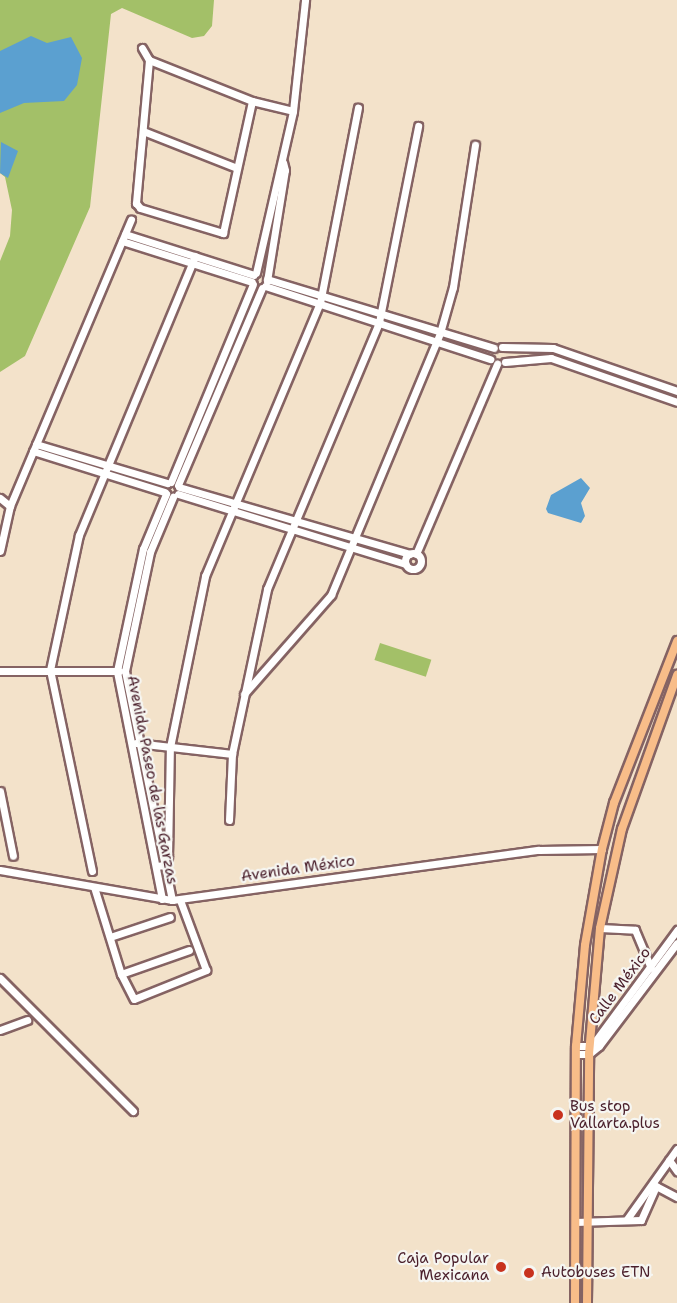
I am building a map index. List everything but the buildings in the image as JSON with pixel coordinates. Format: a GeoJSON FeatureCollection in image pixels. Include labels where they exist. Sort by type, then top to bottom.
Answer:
{"type":"FeatureCollection","features":[{"type":"Feature","properties":{"kind":"main road"},"geometry":{"type":"LineString","coordinates":[[575,1303],[576,1050],[585,945],[602,849],[634,744],[677,641]]}},
{"type":"Feature","properties":{"kind":"main road"},"geometry":{"type":"LineString","coordinates":[[587,1303],[589,1050],[600,928],[622,830],[677,675]]}},
{"type":"Feature","properties":{"kind":"street","name":"Avenida Paseo de las Garzas"},"geometry":{"type":"LineString","coordinates":[[173,491],[169,482],[254,278],[283,162],[293,111],[298,83],[305,0]]}},
{"type":"Feature","properties":{"kind":"street"},"geometry":{"type":"LineString","coordinates":[[142,48],[149,60],[136,203],[140,208],[223,233],[252,100]]}},
{"type":"Feature","properties":{"kind":"street"},"geometry":{"type":"LineString","coordinates":[[149,60],[252,100],[293,111]]}},
{"type":"Feature","properties":{"kind":"street"},"geometry":{"type":"LineString","coordinates":[[156,866],[165,865],[168,840],[170,747],[205,576],[321,299],[358,108]]}},
{"type":"Feature","properties":{"kind":"street"},"geometry":{"type":"LineString","coordinates":[[229,820],[232,754],[267,590],[380,318],[418,126]]}},
{"type":"Feature","properties":{"kind":"street"},"geometry":{"type":"LineString","coordinates":[[143,131],[237,168]]}},
{"type":"Feature","properties":{"kind":"street"},"geometry":{"type":"LineString","coordinates":[[244,694],[331,595],[353,543],[439,337],[453,288],[476,145]]}},
{"type":"Feature","properties":{"kind":"street","name":"Avenida Paseo de las Garzas"},"geometry":{"type":"LineString","coordinates":[[172,900],[121,671],[150,552],[173,491],[265,282],[285,170],[283,162]]}},
{"type":"Feature","properties":{"kind":"street"},"geometry":{"type":"LineString","coordinates":[[0,551],[10,506],[131,220]]}},
{"type":"Feature","properties":{"kind":"street"},"geometry":{"type":"LineString","coordinates":[[123,238],[439,337],[497,361],[551,358],[677,402]]}},
{"type":"Feature","properties":{"kind":"street"},"geometry":{"type":"LineString","coordinates":[[92,871],[50,670],[79,535],[194,260]]}},
{"type":"Feature","properties":{"kind":"street"},"geometry":{"type":"LineString","coordinates":[[254,278],[265,282]]}},
{"type":"Feature","properties":{"kind":"street"},"geometry":{"type":"LineString","coordinates":[[439,337],[498,347],[553,348],[677,391]]}},
{"type":"Feature","properties":{"kind":"street"},"geometry":{"type":"LineString","coordinates":[[405,564],[412,554],[497,361],[498,347]]}},
{"type":"Feature","properties":{"kind":"street"},"geometry":{"type":"LineString","coordinates":[[497,361],[507,354],[498,347]]}},
{"type":"Feature","properties":{"kind":"street"},"geometry":{"type":"LineString","coordinates":[[551,358],[553,348]]}},
{"type":"Feature","properties":{"kind":"street"},"geometry":{"type":"LineString","coordinates":[[632,386],[635,377]]}},
{"type":"Feature","properties":{"kind":"street"},"geometry":{"type":"LineString","coordinates":[[34,448],[105,474],[234,507],[353,543],[411,568],[418,567],[420,560],[412,554],[353,543]]}},
{"type":"Feature","properties":{"kind":"street"},"geometry":{"type":"LineString","coordinates":[[34,448],[169,482],[173,491]]}},
{"type":"Feature","properties":{"kind":"street"},"geometry":{"type":"LineString","coordinates":[[0,498],[10,506]]}},
{"type":"Feature","properties":{"kind":"street"},"geometry":{"type":"LineString","coordinates":[[0,671],[121,671]]}},
{"type":"Feature","properties":{"kind":"street","name":"Avenida Paseo de las Garzas"},"geometry":{"type":"LineString","coordinates":[[136,743],[162,899]]}},
{"type":"Feature","properties":{"kind":"street"},"geometry":{"type":"LineString","coordinates":[[136,743],[232,754]]}},
{"type":"Feature","properties":{"kind":"street"},"geometry":{"type":"LineString","coordinates":[[0,791],[13,856]]}},
{"type":"Feature","properties":{"kind":"street"},"geometry":{"type":"LineString","coordinates":[[160,842],[168,840]]}},
{"type":"Feature","properties":{"kind":"street","name":"Avenida México"},"geometry":{"type":"LineString","coordinates":[[0,870],[162,899],[180,900],[539,850],[602,849]]}},
{"type":"Feature","properties":{"kind":"street"},"geometry":{"type":"LineString","coordinates":[[94,887],[130,996],[137,999],[206,970],[180,900]]}},
{"type":"Feature","properties":{"kind":"street"},"geometry":{"type":"LineString","coordinates":[[110,938],[170,917]]}},
{"type":"Feature","properties":{"kind":"street"},"geometry":{"type":"LineString","coordinates":[[600,928],[635,930],[651,968]]}},
{"type":"Feature","properties":{"kind":"street","name":"Calle México"},"geometry":{"type":"LineString","coordinates":[[589,1050],[677,930]]}},
{"type":"Feature","properties":{"kind":"street","name":"Calle México"},"geometry":{"type":"LineString","coordinates":[[576,1050],[589,1050],[599,1046],[677,943]]}},
{"type":"Feature","properties":{"kind":"street"},"geometry":{"type":"LineString","coordinates":[[122,974],[189,950]]}},
{"type":"Feature","properties":{"kind":"street"},"geometry":{"type":"LineString","coordinates":[[0,978],[133,1111]]}},
{"type":"Feature","properties":{"kind":"street"},"geometry":{"type":"LineString","coordinates":[[0,1030],[27,1020]]}},
{"type":"Feature","properties":{"kind":"street"},"geometry":{"type":"LineString","coordinates":[[627,1219],[654,1185],[677,1149]]}},
{"type":"Feature","properties":{"kind":"street"},"geometry":{"type":"LineString","coordinates":[[669,1160],[677,1171]]}},
{"type":"Feature","properties":{"kind":"street"},"geometry":{"type":"LineString","coordinates":[[575,1222],[643,1218],[654,1185]]}},
{"type":"Feature","properties":{"kind":"street"},"geometry":{"type":"LineString","coordinates":[[654,1185],[677,1197]]}},
{"type":"Feature","properties":{"kind":"green space"},"geometry":{"type":"Polygon","coordinates":[[[0,0],[214,0],[212,26],[204,36],[192,38],[122,8],[111,14],[90,207],[25,356],[0,372],[0,261],[10,236],[12,210],[5,177],[0,173],[0,0]]]}},
{"type":"Feature","properties":{"kind":"green space"},"geometry":{"type":"Polygon","coordinates":[[[380,643],[431,660],[426,677],[374,660],[380,643]]]}},
{"type":"Feature","properties":{"kind":"water"},"geometry":{"type":"Polygon","coordinates":[[[31,36],[47,43],[71,37],[82,58],[77,85],[64,101],[24,103],[0,113],[0,51],[31,36]]]}},
{"type":"Feature","properties":{"kind":"water"},"geometry":{"type":"Polygon","coordinates":[[[1,142],[18,151],[8,178],[0,173],[1,142]]]}},
{"type":"Feature","properties":{"kind":"water"},"geometry":{"type":"Polygon","coordinates":[[[581,478],[590,488],[581,503],[585,516],[581,523],[548,513],[546,509],[551,495],[581,478]]]}},
{"type":"Feature","properties":{"kind":"place","name":"Bus stop Vallarta.plus"},"geometry":{"type":"Point","coordinates":[558,1115]}},
{"type":"Feature","properties":{"kind":"place","name":"Caja Popular Mexicana"},"geometry":{"type":"Point","coordinates":[501,1267]}},
{"type":"Feature","properties":{"kind":"place","name":"Autobuses ETN"},"geometry":{"type":"Point","coordinates":[529,1273]}}]}
